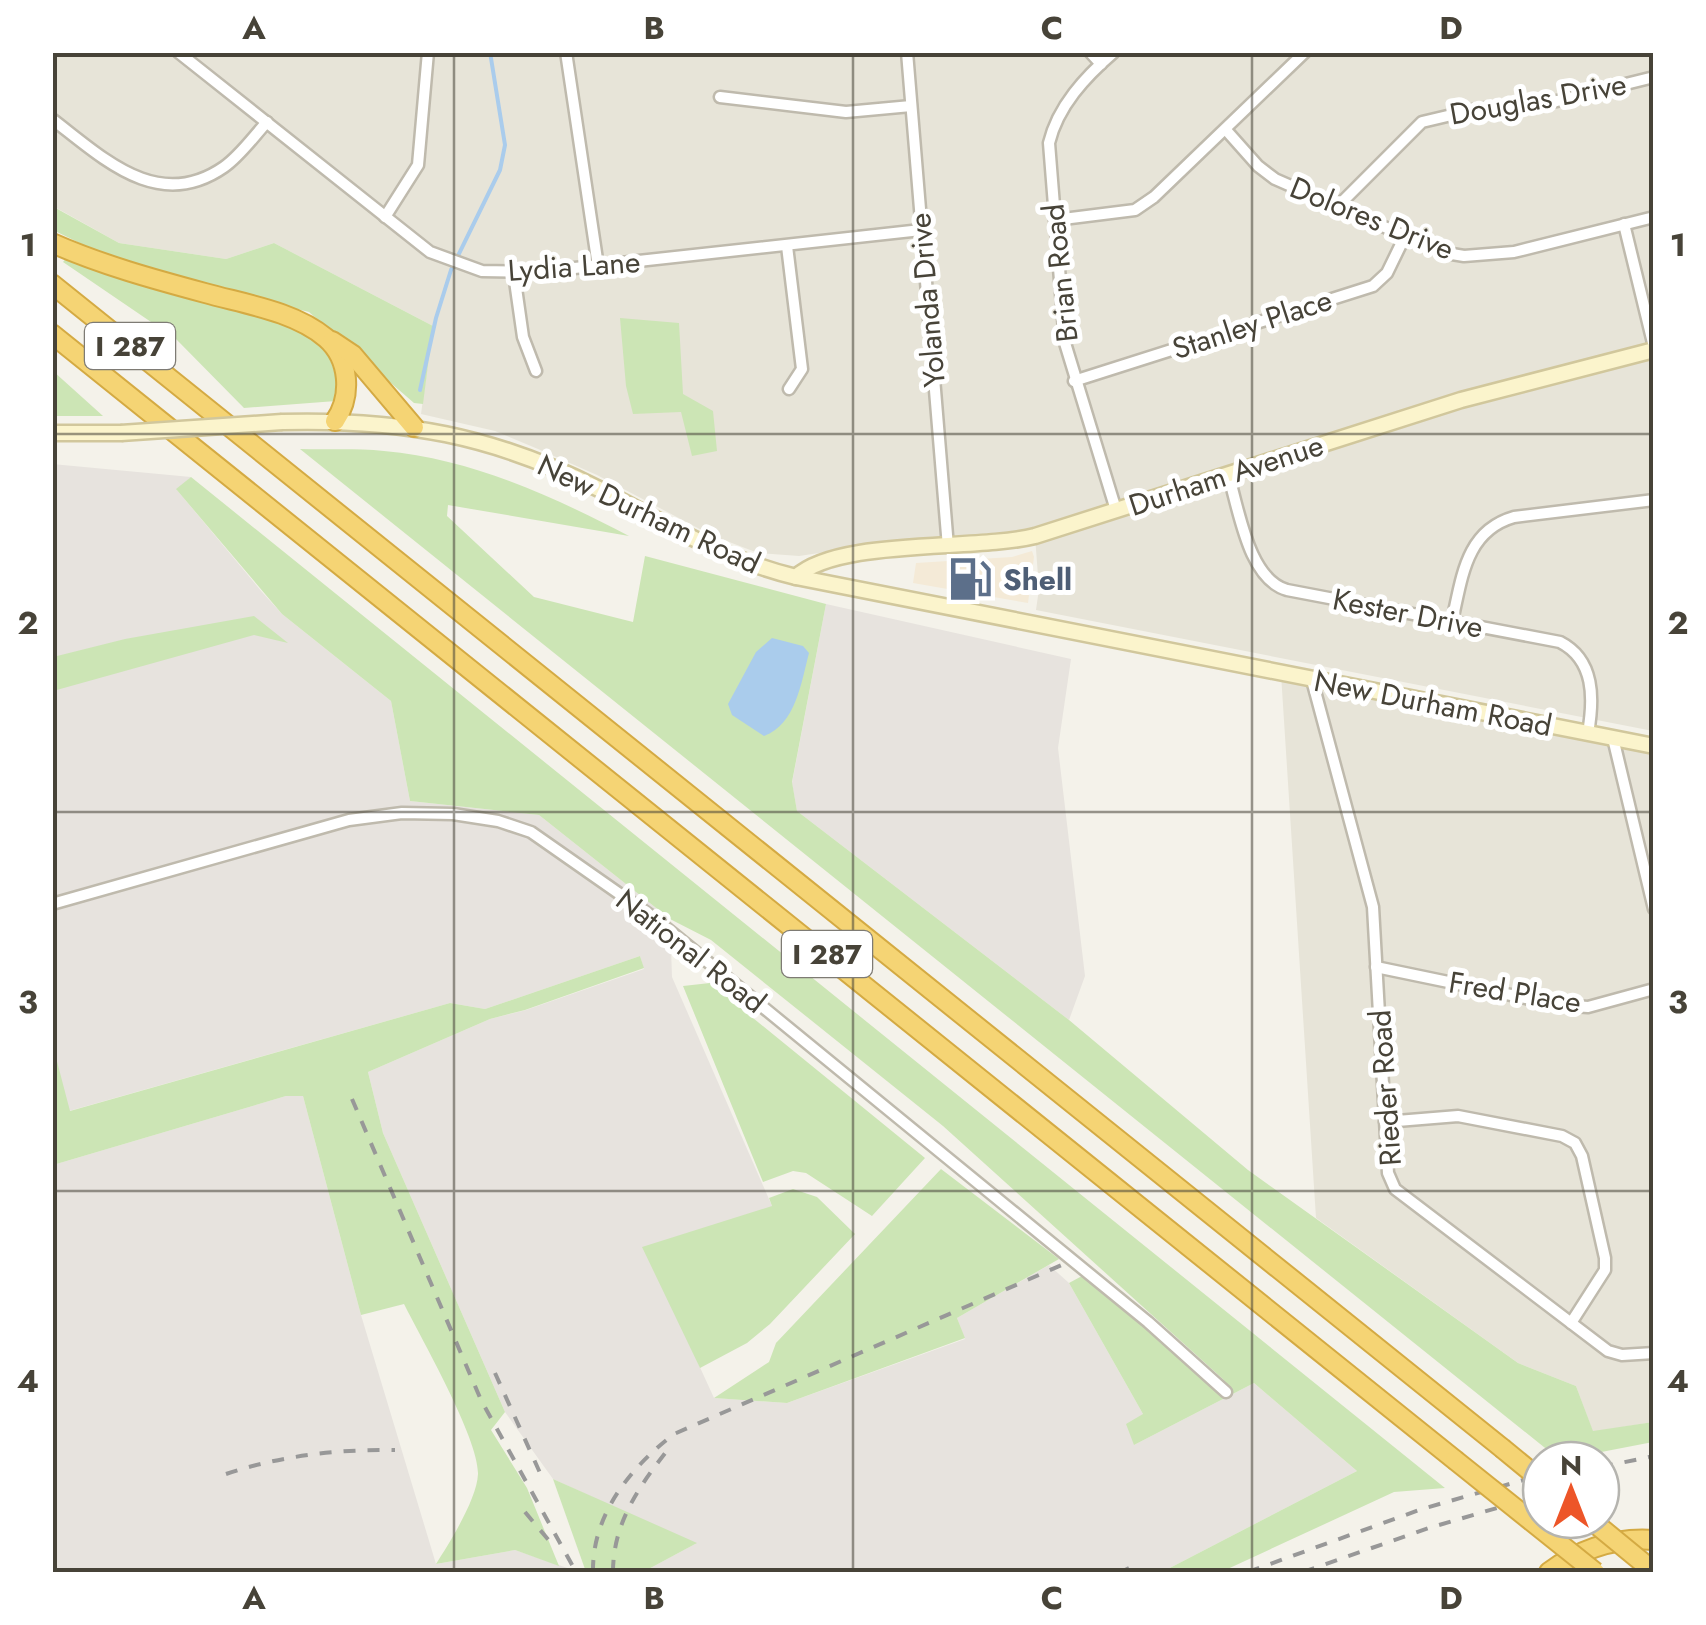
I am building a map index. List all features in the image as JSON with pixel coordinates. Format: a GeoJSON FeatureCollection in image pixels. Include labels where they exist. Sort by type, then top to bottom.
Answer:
{"type":"FeatureCollection","features":[{"type":"Feature","properties":{"kind":"highway"},"geometry":{"type":"LineString","coordinates":[[52,243],[124,271],[271,311],[309,326],[353,354],[414,427]]}},
{"type":"Feature","properties":{"kind":"highway","name":"I 287"},"geometry":{"type":"LineString","coordinates":[[52,284],[1521,1464]]}},
{"type":"Feature","properties":{"kind":"highway","name":"I 287"},"geometry":{"type":"LineString","coordinates":[[52,334],[1595,1572]]}},
{"type":"Feature","properties":{"kind":"highway"},"geometry":{"type":"LineString","coordinates":[[329,340],[347,379],[347,398],[335,421]]}},
{"type":"Feature","properties":{"kind":"highway"},"geometry":{"type":"LineString","coordinates":[[1614,1540],[1650,1569]]}},
{"type":"Feature","properties":{"kind":"highway"},"geometry":{"type":"LineString","coordinates":[[1549,1572],[1574,1555],[1602,1544],[1654,1540]]}},
{"type":"Feature","properties":{"kind":"main road","name":"Durham Avenue"},"geometry":{"type":"LineString","coordinates":[[796,577],[813,565],[846,556],[1016,540],[1495,390],[1654,349]]}},
{"type":"Feature","properties":{"kind":"main road","name":"New Durham Road"},"geometry":{"type":"LineString","coordinates":[[52,433],[335,421],[414,427],[483,442],[538,462],[602,491],[699,544],[742,562],[796,577],[1654,746]]}},
{"type":"Feature","properties":{"kind":"street","name":"Lydia Lane"},"geometry":{"type":"LineString","coordinates":[[178,52],[415,242],[447,260],[482,271],[514,274],[921,230]]}},
{"type":"Feature","properties":{"kind":"street"},"geometry":{"type":"LineString","coordinates":[[385,217],[418,165],[428,52]]}},
{"type":"Feature","properties":{"kind":"street"},"geometry":{"type":"LineString","coordinates":[[566,52],[598,266]]}},
{"type":"Feature","properties":{"kind":"street","name":"Yolanda Drive"},"geometry":{"type":"LineString","coordinates":[[908,52],[948,547]]}},
{"type":"Feature","properties":{"kind":"street"},"geometry":{"type":"LineString","coordinates":[[1090,52],[1101,64]]}},
{"type":"Feature","properties":{"kind":"street","name":"Brian Road"},"geometry":{"type":"LineString","coordinates":[[1114,52],[1066,103],[1054,122],[1049,154],[1065,343],[1116,510]]}},
{"type":"Feature","properties":{"kind":"street"},"geometry":{"type":"LineString","coordinates":[[1055,220],[1135,210],[1154,198],[1305,52]]}},
{"type":"Feature","properties":{"kind":"street","name":"Douglas Drive"},"geometry":{"type":"LineString","coordinates":[[1338,206],[1422,122],[1477,109],[1557,101],[1654,77]]}},
{"type":"Feature","properties":{"kind":"street"},"geometry":{"type":"LineString","coordinates":[[720,98],[846,112],[912,106]]}},
{"type":"Feature","properties":{"kind":"street"},"geometry":{"type":"LineString","coordinates":[[52,119],[118,170],[166,184],[205,178],[227,166],[267,122]]}},
{"type":"Feature","properties":{"kind":"street","name":"Dolores Drive"},"geometry":{"type":"LineString","coordinates":[[1226,130],[1276,180],[1446,253],[1485,256],[1654,217]]}},
{"type":"Feature","properties":{"kind":"street"},"geometry":{"type":"LineString","coordinates":[[1624,224],[1654,349]]}},
{"type":"Feature","properties":{"kind":"street","name":"Stanley Place"},"geometry":{"type":"LineString","coordinates":[[1074,381],[1373,286],[1387,273],[1405,236]]}},
{"type":"Feature","properties":{"kind":"street"},"geometry":{"type":"LineString","coordinates":[[787,246],[802,369],[789,389]]}},
{"type":"Feature","properties":{"kind":"street"},"geometry":{"type":"LineString","coordinates":[[514,274],[523,337],[536,371]]}},
{"type":"Feature","properties":{"kind":"street","name":"Kester Drive"},"geometry":{"type":"LineString","coordinates":[[1228,474],[1255,562],[1272,584],[1560,642],[1580,654],[1588,669],[1588,733]]}},
{"type":"Feature","properties":{"kind":"street"},"geometry":{"type":"LineString","coordinates":[[1452,621],[1468,555],[1495,524],[1514,518],[1654,500]]}},
{"type":"Feature","properties":{"kind":"street","name":"Rieder Road"},"geometry":{"type":"LineString","coordinates":[[1312,680],[1373,906],[1388,1173],[1395,1190],[1608,1351],[1622,1355],[1654,1353]]}},
{"type":"Feature","properties":{"kind":"street"},"geometry":{"type":"LineString","coordinates":[[1613,738],[1654,909]]}},
{"type":"Feature","properties":{"kind":"street","name":"National Road"},"geometry":{"type":"LineString","coordinates":[[52,904],[349,820],[402,813],[453,814],[531,832],[654,918],[1148,1322],[1226,1392]]}},
{"type":"Feature","properties":{"kind":"street","name":"Fred Place"},"geometry":{"type":"LineString","coordinates":[[1376,967],[1574,1006],[1588,1007],[1654,988]]}},
{"type":"Feature","properties":{"kind":"street"},"geometry":{"type":"LineString","coordinates":[[1385,1122],[1458,1116],[1562,1136],[1575,1143],[1582,1156],[1605,1258],[1604,1270],[1571,1323]]}},
{"type":"Feature","properties":{"kind":"shaded area"},"geometry":{"type":"Polygon","coordinates":[[[52,53],[1653,53],[1653,731],[1036,610],[1039,589],[1035,536],[887,543],[799,556],[758,553],[711,535],[597,475],[495,431],[421,414],[433,326],[274,243],[226,259],[119,243],[53,206],[52,53]]]}},
{"type":"Feature","properties":{"kind":"shaded area"},"geometry":{"type":"Polygon","coordinates":[[[52,464],[191,477],[177,490],[262,592],[282,614],[391,701],[410,801],[539,815],[670,919],[672,977],[772,1206],[682,1328],[714,1398],[787,1403],[965,1339],[957,1318],[1049,1265],[1069,1283],[1143,1414],[1134,1445],[1254,1383],[1357,1471],[1162,1572],[643,1572],[695,1544],[553,1479],[505,1412],[383,1133],[368,1072],[490,1019],[644,969],[640,956],[485,1009],[450,1003],[69,1111],[52,1046],[52,464]]]}},
{"type":"Feature","properties":{"kind":"shaded area"},"geometry":{"type":"Polygon","coordinates":[[[1032,551],[1028,603],[913,583],[916,563],[1012,557],[1032,551]]]}},
{"type":"Feature","properties":{"kind":"shaded area"},"geometry":{"type":"Polygon","coordinates":[[[826,604],[1071,659],[1058,748],[1085,976],[1069,1020],[797,811],[792,783],[826,604]]]}},
{"type":"Feature","properties":{"kind":"shaded area"},"geometry":{"type":"Polygon","coordinates":[[[1281,674],[1653,746],[1653,1422],[1593,1432],[1576,1386],[1518,1363],[1316,1218],[1281,674]]]}},
{"type":"Feature","properties":{"kind":"shaded area"},"geometry":{"type":"Polygon","coordinates":[[[286,1096],[303,1096],[361,1315],[436,1564],[515,1550],[579,1572],[53,1572],[53,1165],[286,1096]]]}},
{"type":"Feature","properties":{"kind":"green space"},"geometry":{"type":"Polygon","coordinates":[[[52,206],[119,243],[226,259],[274,243],[433,326],[423,404],[414,403],[309,312],[125,265],[53,230],[52,206]]]}},
{"type":"Feature","properties":{"kind":"green space"},"geometry":{"type":"Polygon","coordinates":[[[67,257],[134,282],[290,324],[326,348],[337,379],[336,401],[244,408],[176,339],[63,262],[67,257]]]}},
{"type":"Feature","properties":{"kind":"green space"},"geometry":{"type":"Polygon","coordinates":[[[620,318],[679,323],[683,394],[713,411],[717,451],[692,456],[681,412],[633,414],[626,386],[620,318]]]}},
{"type":"Feature","properties":{"kind":"green space"},"geometry":{"type":"Polygon","coordinates":[[[53,371],[103,416],[53,416],[53,371]]]}},
{"type":"Feature","properties":{"kind":"green space"},"geometry":{"type":"Polygon","coordinates":[[[300,449],[384,451],[449,462],[541,494],[629,536],[448,505],[447,516],[534,597],[633,622],[645,556],[826,604],[792,782],[797,811],[1069,1020],[1248,1170],[1518,1363],[1576,1386],[1593,1431],[1653,1422],[1653,1442],[1621,1448],[1621,1440],[1535,1440],[300,449]]]}},
{"type":"Feature","properties":{"kind":"green space"},"geometry":{"type":"Polygon","coordinates":[[[191,477],[1445,1488],[1394,1492],[1221,1572],[1162,1572],[1357,1471],[1254,1383],[1134,1445],[1126,1424],[1143,1414],[1069,1283],[1082,1276],[1225,1381],[943,1126],[711,940],[670,919],[539,815],[410,801],[391,701],[282,614],[176,489],[191,477]]]}},
{"type":"Feature","properties":{"kind":"green space"},"geometry":{"type":"Polygon","coordinates":[[[254,616],[288,643],[254,635],[53,691],[53,657],[125,639],[254,616]]]}},
{"type":"Feature","properties":{"kind":"green space"},"geometry":{"type":"Polygon","coordinates":[[[640,956],[644,968],[490,1019],[368,1072],[383,1133],[505,1412],[491,1430],[527,1488],[559,1566],[515,1550],[436,1564],[473,1496],[478,1474],[476,1458],[460,1414],[404,1304],[361,1315],[303,1096],[286,1096],[53,1165],[53,1046],[70,1111],[450,1003],[485,1009],[640,956]]]}},
{"type":"Feature","properties":{"kind":"green space"},"geometry":{"type":"Polygon","coordinates":[[[710,983],[925,1158],[872,1216],[806,1173],[793,1171],[763,1182],[683,986],[710,983]]]}},
{"type":"Feature","properties":{"kind":"green space"},"geometry":{"type":"Polygon","coordinates":[[[941,1169],[1059,1259],[957,1318],[965,1338],[787,1403],[714,1398],[769,1362],[776,1343],[941,1169]]]}},
{"type":"Feature","properties":{"kind":"green space"},"geometry":{"type":"Polygon","coordinates":[[[793,1189],[817,1197],[855,1234],[770,1324],[747,1343],[700,1368],[642,1247],[772,1206],[769,1198],[793,1189]]]}},
{"type":"Feature","properties":{"kind":"green space"},"geometry":{"type":"Polygon","coordinates":[[[553,1479],[697,1543],[643,1572],[586,1572],[553,1479]]]}},
{"type":"Feature","properties":{"kind":"water"},"geometry":{"type":"Polygon","coordinates":[[[772,638],[803,646],[809,653],[790,712],[775,730],[764,736],[732,715],[728,704],[756,652],[772,638]]]}},
{"type":"Feature","properties":{"kind":"waterway"},"geometry":{"type":"LineString","coordinates":[[420,390],[451,270],[500,170],[505,145],[490,52]]}},
{"type":"Feature","properties":{"kind":"railway"},"geometry":{"type":"LineString","coordinates":[[352,1099],[481,1400],[576,1572]]}},
{"type":"Feature","properties":{"kind":"railway"},"geometry":{"type":"LineString","coordinates":[[593,1572],[599,1531],[617,1494],[643,1461],[674,1434],[1064,1264]]}},
{"type":"Feature","properties":{"kind":"railway"},"geometry":{"type":"LineString","coordinates":[[495,1373],[541,1475]]}},
{"type":"Feature","properties":{"kind":"railway"},"geometry":{"type":"LineString","coordinates":[[226,1474],[309,1455],[395,1450]]}},
{"type":"Feature","properties":{"kind":"railway"},"geometry":{"type":"LineString","coordinates":[[613,1572],[622,1523],[645,1480],[666,1452]]}},
{"type":"Feature","properties":{"kind":"railway"},"geometry":{"type":"LineString","coordinates":[[1621,1463],[1654,1456]]}},
{"type":"Feature","properties":{"kind":"railway"},"geometry":{"type":"LineString","coordinates":[[1248,1572],[1422,1509],[1521,1481]]}},
{"type":"Feature","properties":{"kind":"railway"},"geometry":{"type":"LineString","coordinates":[[1303,1572],[1521,1501]]}},
{"type":"Feature","properties":{"kind":"railway"},"geometry":{"type":"LineString","coordinates":[[525,1512],[551,1543]]}},
{"type":"Feature","properties":{"kind":"railway"},"geometry":{"type":"LineString","coordinates":[[1121,1572],[1129,1568]]}},
{"type":"Feature","properties":{"kind":"place","name":"Shell"},"geometry":{"type":"Point","coordinates":[970,579]}}]}
